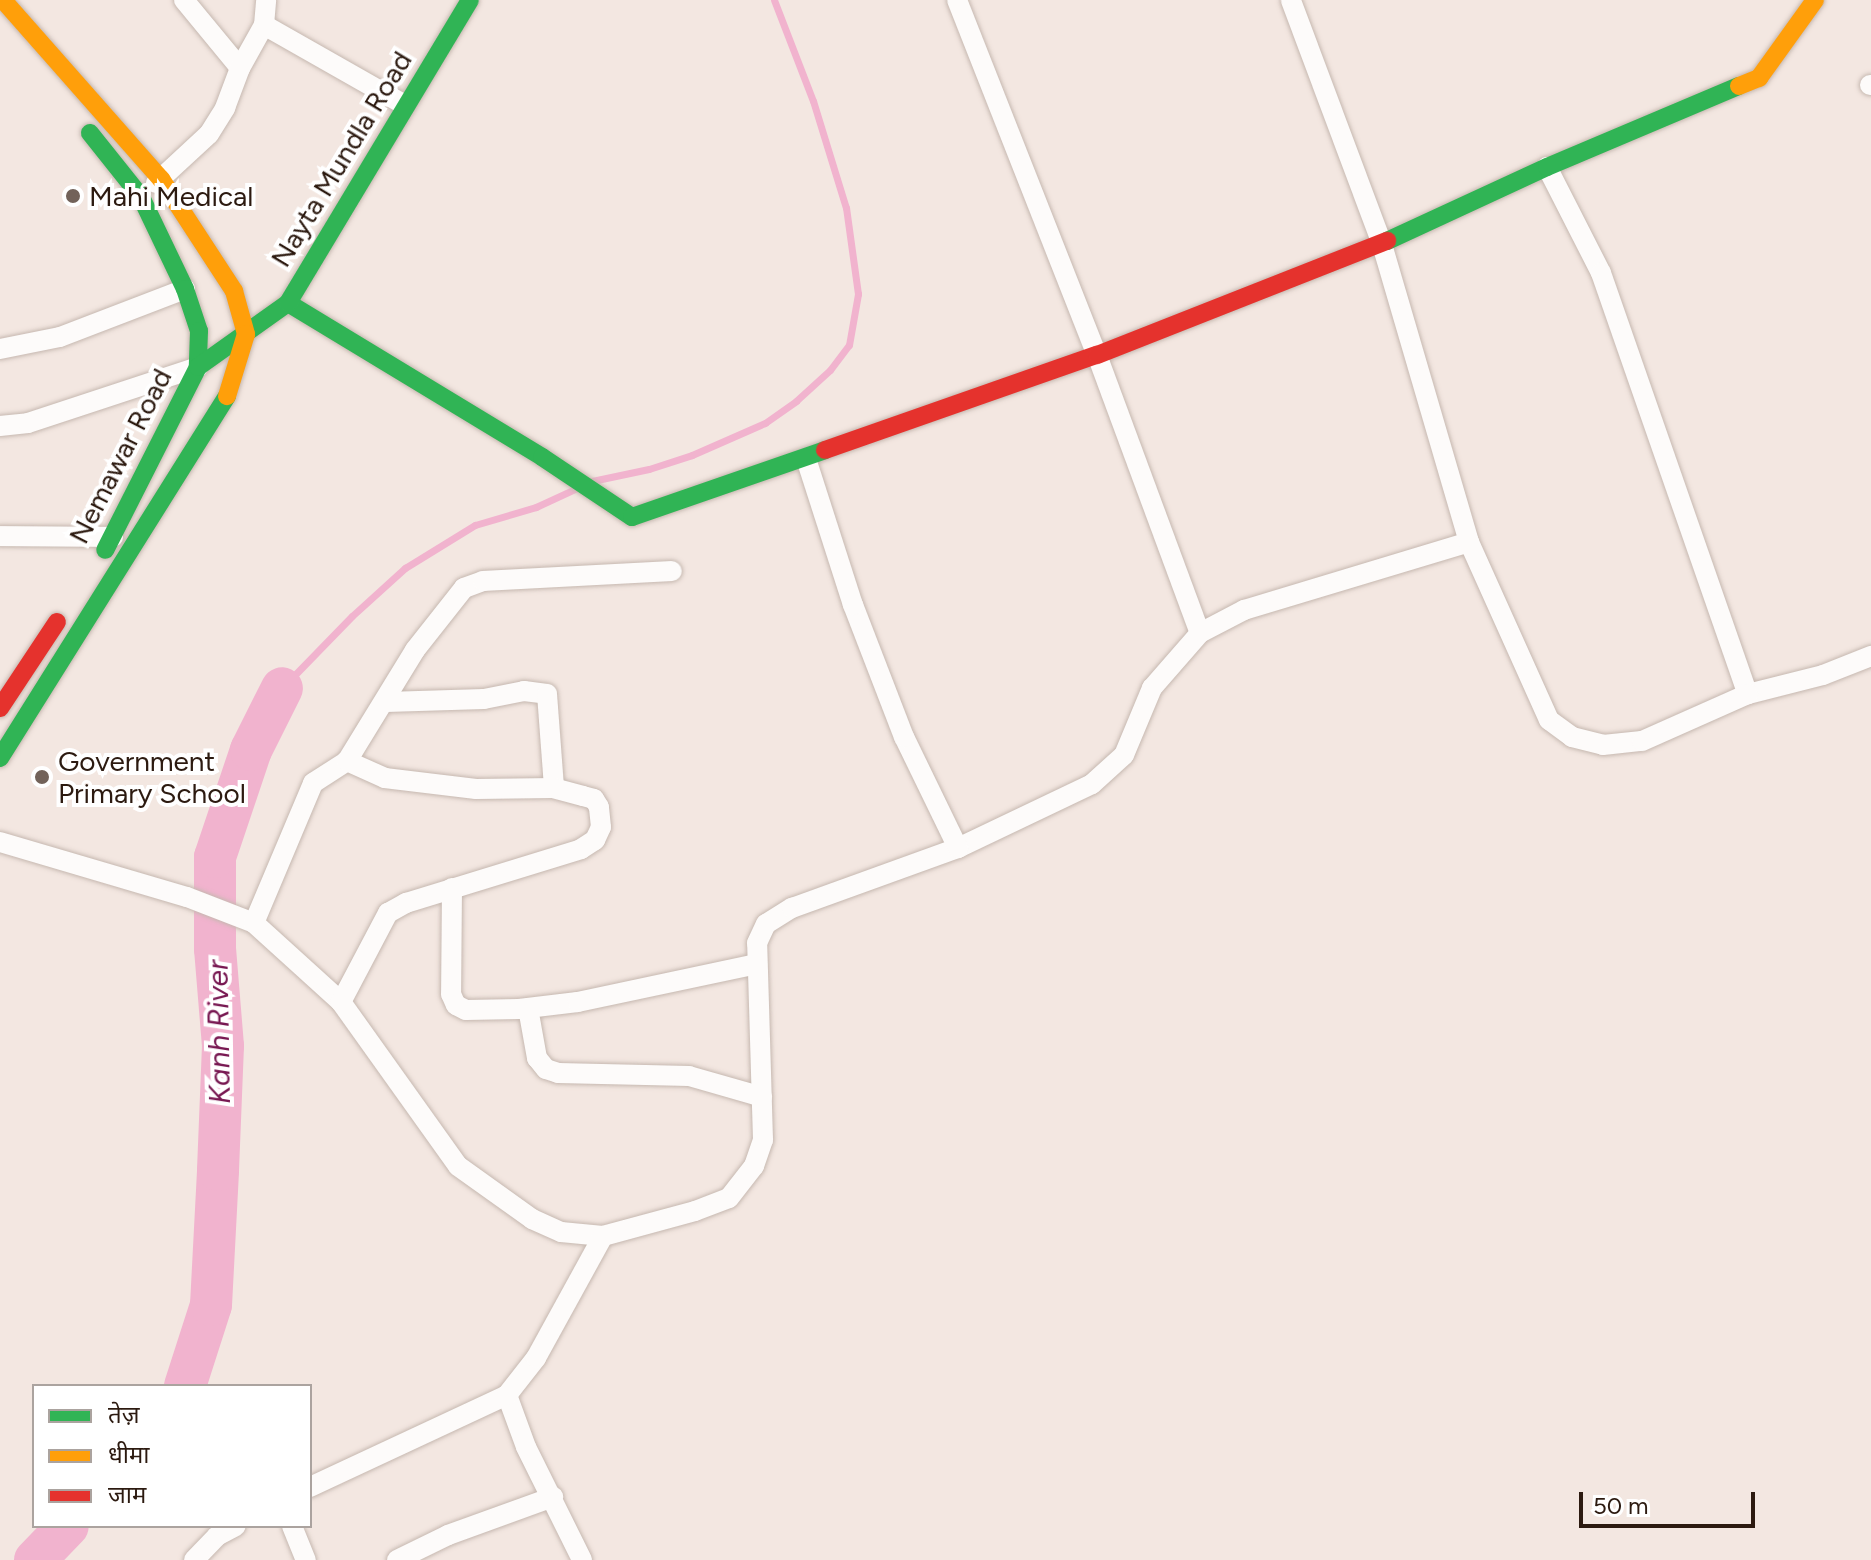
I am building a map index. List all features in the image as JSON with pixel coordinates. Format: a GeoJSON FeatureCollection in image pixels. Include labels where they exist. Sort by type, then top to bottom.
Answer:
{"type":"FeatureCollection","features":[{"type":"Feature","properties":{"kind":"main road"},"geometry":{"type":"LineString","coordinates":[[0,758],[230,392],[246,334],[234,291],[161,179],[3,0]]}},
{"type":"Feature","properties":{"kind":"main road","name":"Nayta Mundla Road"},"geometry":{"type":"LineString","coordinates":[[198,367],[288,303],[470,0]]}},
{"type":"Feature","properties":{"kind":"main road"},"geometry":{"type":"LineString","coordinates":[[288,303],[542,457],[632,517],[806,459],[1097,355],[1382,244],[1547,167],[1759,78],[1815,0]]}},
{"type":"Feature","properties":{"kind":"main road"},"geometry":{"type":"LineString","coordinates":[[0,24],[28,57]]}},
{"type":"Feature","properties":{"kind":"main road","name":"Nemawar Road"},"geometry":{"type":"LineString","coordinates":[[75,113],[141,197],[185,289],[199,331],[198,367],[113,537],[96,564]]}},
{"type":"Feature","properties":{"kind":"main road"},"geometry":{"type":"LineString","coordinates":[[0,708],[70,603]]}},
{"type":"Feature","properties":{"kind":"street"},"geometry":{"type":"LineString","coordinates":[[184,0],[240,68]]}},
{"type":"Feature","properties":{"kind":"street"},"geometry":{"type":"LineString","coordinates":[[141,197],[209,134],[225,108],[240,68],[264,25],[266,0]]}},
{"type":"Feature","properties":{"kind":"street"},"geometry":{"type":"LineString","coordinates":[[957,0],[1097,355],[1200,633]]}},
{"type":"Feature","properties":{"kind":"street"},"geometry":{"type":"LineString","coordinates":[[1291,0],[1382,244],[1469,542],[1549,720],[1572,737],[1603,745],[1642,741],[1748,694],[1823,675],[1871,656]]}},
{"type":"Feature","properties":{"kind":"street"},"geometry":{"type":"LineString","coordinates":[[264,25],[405,105]]}},
{"type":"Feature","properties":{"kind":"street"},"geometry":{"type":"LineString","coordinates":[[1547,167],[1601,273],[1748,694]]}},
{"type":"Feature","properties":{"kind":"street"},"geometry":{"type":"LineString","coordinates":[[0,349],[60,337],[185,289]]}},
{"type":"Feature","properties":{"kind":"street"},"geometry":{"type":"LineString","coordinates":[[0,426],[28,423],[198,367]]}},
{"type":"Feature","properties":{"kind":"street"},"geometry":{"type":"LineString","coordinates":[[806,459],[853,605],[898,722],[958,848]]}},
{"type":"Feature","properties":{"kind":"street"},"geometry":{"type":"LineString","coordinates":[[0,536],[113,537]]}},
{"type":"Feature","properties":{"kind":"street"},"geometry":{"type":"LineString","coordinates":[[0,842],[187,897],[254,923],[341,1002],[458,1166],[532,1219],[570,1234],[603,1236],[695,1211],[729,1198],[754,1166],[763,1140],[757,943],[766,924],[792,908],[958,848],[1092,784],[1124,755],[1152,688],[1200,633],[1244,610],[1469,542]]}},
{"type":"Feature","properties":{"kind":"street"},"geometry":{"type":"LineString","coordinates":[[254,923],[313,783],[347,761],[386,702],[415,650],[464,588],[483,581],[672,571]]}},
{"type":"Feature","properties":{"kind":"street"},"geometry":{"type":"LineString","coordinates":[[386,702],[484,699],[524,691],[547,694],[554,788]]}},
{"type":"Feature","properties":{"kind":"street"},"geometry":{"type":"LineString","coordinates":[[341,1002],[388,913],[452,888],[581,849],[595,840],[601,827],[599,807],[594,799],[554,788],[476,789],[385,778],[347,761]]}},
{"type":"Feature","properties":{"kind":"street"},"geometry":{"type":"LineString","coordinates":[[452,888],[450,982],[456,1005],[466,1010],[528,1008],[578,1002],[757,964]]}},
{"type":"Feature","properties":{"kind":"street"},"geometry":{"type":"LineString","coordinates":[[528,1008],[537,1058],[546,1069],[558,1073],[689,1076],[762,1097]]}},
{"type":"Feature","properties":{"kind":"street"},"geometry":{"type":"LineString","coordinates":[[312,1486],[514,1386],[603,1236]]}},
{"type":"Feature","properties":{"kind":"street"},"geometry":{"type":"LineString","coordinates":[[514,1386],[526,1447],[582,1560]]}},
{"type":"Feature","properties":{"kind":"street"},"geometry":{"type":"LineString","coordinates":[[404,1559],[448,1535],[553,1497]]}},
{"type":"Feature","properties":{"kind":"street"},"geometry":{"type":"LineString","coordinates":[[194,1560],[217,1536],[232,1528]]}},
{"type":"Feature","properties":{"kind":"street"},"geometry":{"type":"LineString","coordinates":[[293,1528],[306,1560]]}},
{"type":"Feature","properties":{"kind":"waterway"},"geometry":{"type":"LineString","coordinates":[[592,481],[649,469],[692,455],[765,423],[796,401],[830,370],[849,345],[858,294],[846,208],[813,101],[774,0]]}},
{"type":"Feature","properties":{"kind":"waterway"},"geometry":{"type":"LineString","coordinates":[[282,688],[352,616],[405,568],[475,525],[536,507],[577,488]]}},
{"type":"Feature","properties":{"kind":"waterway","name":"Kanh River"},"geometry":{"type":"LineString","coordinates":[[186,1384],[211,1305],[223,1046],[215,949],[215,857],[251,750],[282,688]]}},
{"type":"Feature","properties":{"kind":"waterway","name":"Kanh River"},"geometry":{"type":"LineString","coordinates":[[35,1560],[66,1528]]}},
{"type":"Feature","properties":{"kind":"traffic: fast"},"geometry":{"type":"LineString","coordinates":[[198,367],[288,303],[470,0]]}},
{"type":"Feature","properties":{"kind":"traffic: fast"},"geometry":{"type":"LineString","coordinates":[[1387,241],[1547,167],[1739,86]]}},
{"type":"Feature","properties":{"kind":"traffic: fast"},"geometry":{"type":"LineString","coordinates":[[90,133],[141,197],[185,289],[199,331],[198,367],[105,550]]}},
{"type":"Feature","properties":{"kind":"traffic: fast"},"geometry":{"type":"LineString","coordinates":[[288,303],[542,457],[632,517],[825,450]]}},
{"type":"Feature","properties":{"kind":"traffic: fast"},"geometry":{"type":"LineString","coordinates":[[0,758],[227,396]]}},
{"type":"Feature","properties":{"kind":"traffic: slow"},"geometry":{"type":"LineString","coordinates":[[3,0],[161,179],[234,291],[246,334],[227,396]]}},
{"type":"Feature","properties":{"kind":"traffic: slow"},"geometry":{"type":"LineString","coordinates":[[1739,86],[1759,78],[1815,0]]}},
{"type":"Feature","properties":{"kind":"traffic: jam"},"geometry":{"type":"LineString","coordinates":[[825,450],[1097,355],[1387,241]]}},
{"type":"Feature","properties":{"kind":"traffic: jam"},"geometry":{"type":"LineString","coordinates":[[0,708],[57,622]]}},
{"type":"Feature","properties":{"kind":"place","name":"Mahi Medical"},"geometry":{"type":"Point","coordinates":[73,196]}},
{"type":"Feature","properties":{"kind":"place","name":"Government Primary School"},"geometry":{"type":"Point","coordinates":[42,777]}}]}
